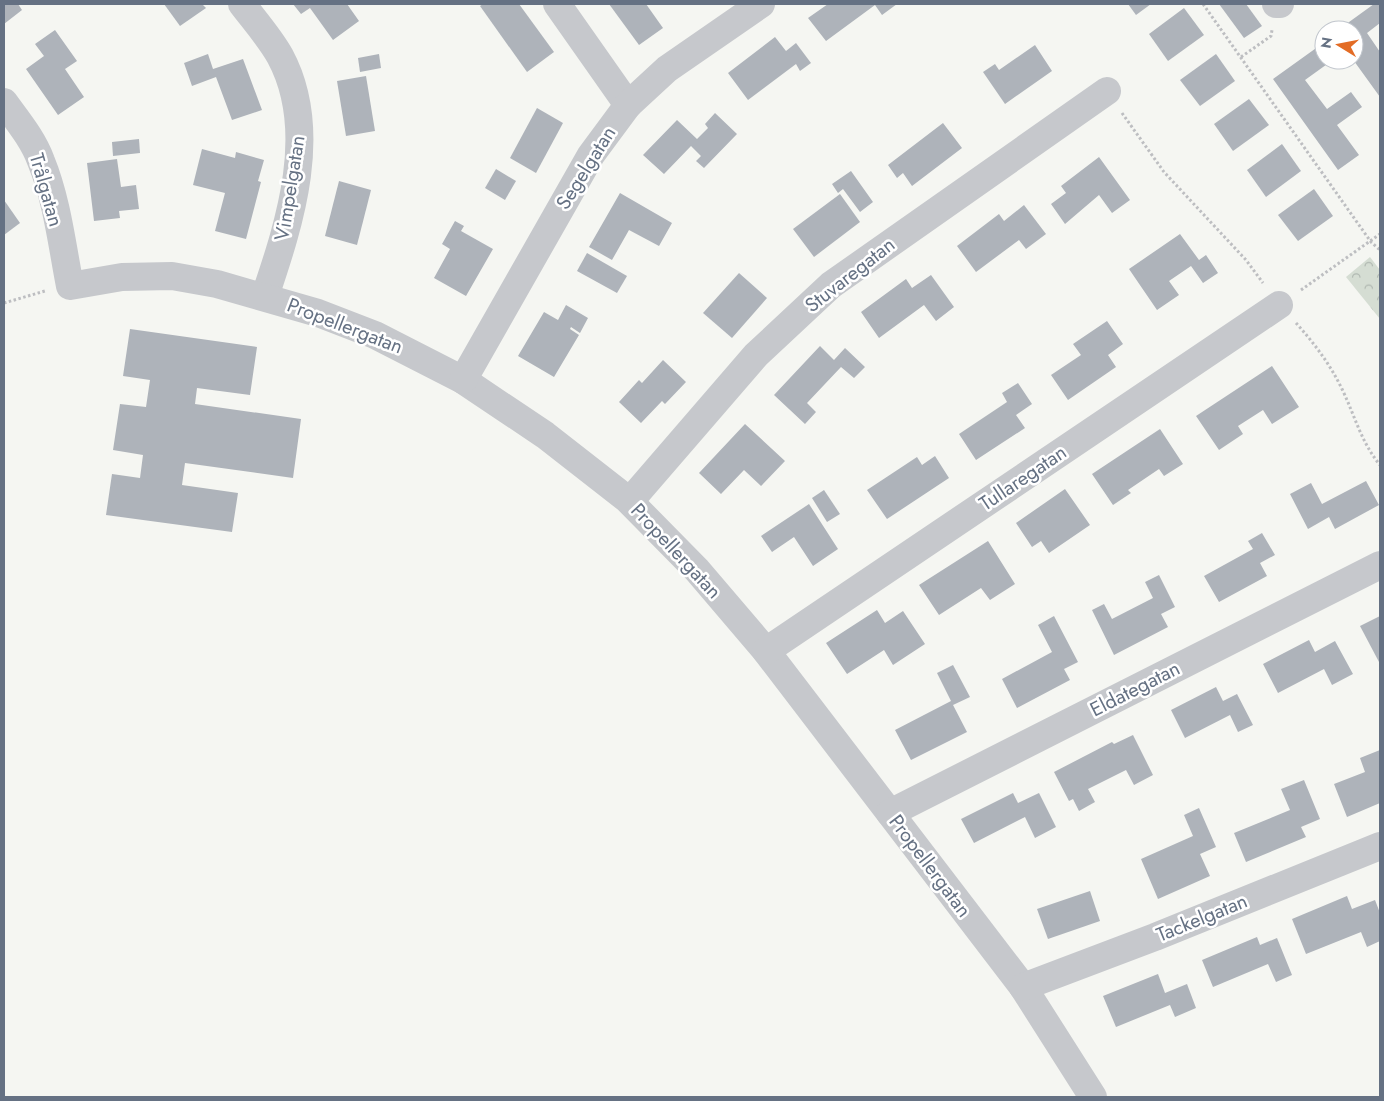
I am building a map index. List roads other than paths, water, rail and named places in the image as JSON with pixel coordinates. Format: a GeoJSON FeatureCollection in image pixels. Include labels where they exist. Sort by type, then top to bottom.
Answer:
{"type":"FeatureCollection","features":[{"type":"Feature","properties":{"kind":"street","name":"Vimpelgatan"},"geometry":{"type":"LineString","coordinates":[[242,4],[280,56],[294,90],[300,126],[298,163],[292,203],[265,296]]}},
{"type":"Feature","properties":{"kind":"street"},"geometry":{"type":"LineString","coordinates":[[557,4],[628,104]]}},
{"type":"Feature","properties":{"kind":"street","name":"Segelgatan"},"geometry":{"type":"LineString","coordinates":[[463,380],[591,155],[628,104],[667,68],[761,4]]}},
{"type":"Feature","properties":{"kind":"street","name":"Stuvaregatan"},"geometry":{"type":"LineString","coordinates":[[630,502],[756,355],[831,285],[1107,91]]}},
{"type":"Feature","properties":{"kind":"street","name":"Trålgatan"},"geometry":{"type":"LineString","coordinates":[[4,102],[31,140],[41,161],[51,192],[70,286]]}},
{"type":"Feature","properties":{"kind":"street","name":"Propellergatan"},"geometry":{"type":"LineString","coordinates":[[70,286],[122,277],[172,276],[217,284],[265,296],[318,313],[375,335],[463,380],[544,435],[630,502],[697,570],[766,650],[1023,987],[1093,1097]]}},
{"type":"Feature","properties":{"kind":"street","name":"Tullaregatan"},"geometry":{"type":"LineString","coordinates":[[766,650],[1280,305]]}},
{"type":"Feature","properties":{"kind":"street","name":"Eldategatan"},"geometry":{"type":"LineString","coordinates":[[890,813],[1380,565]]}},
{"type":"Feature","properties":{"kind":"street","name":"Tackelgatan"},"geometry":{"type":"LineString","coordinates":[[1023,987],[1155,937],[1380,846]]}}]}
